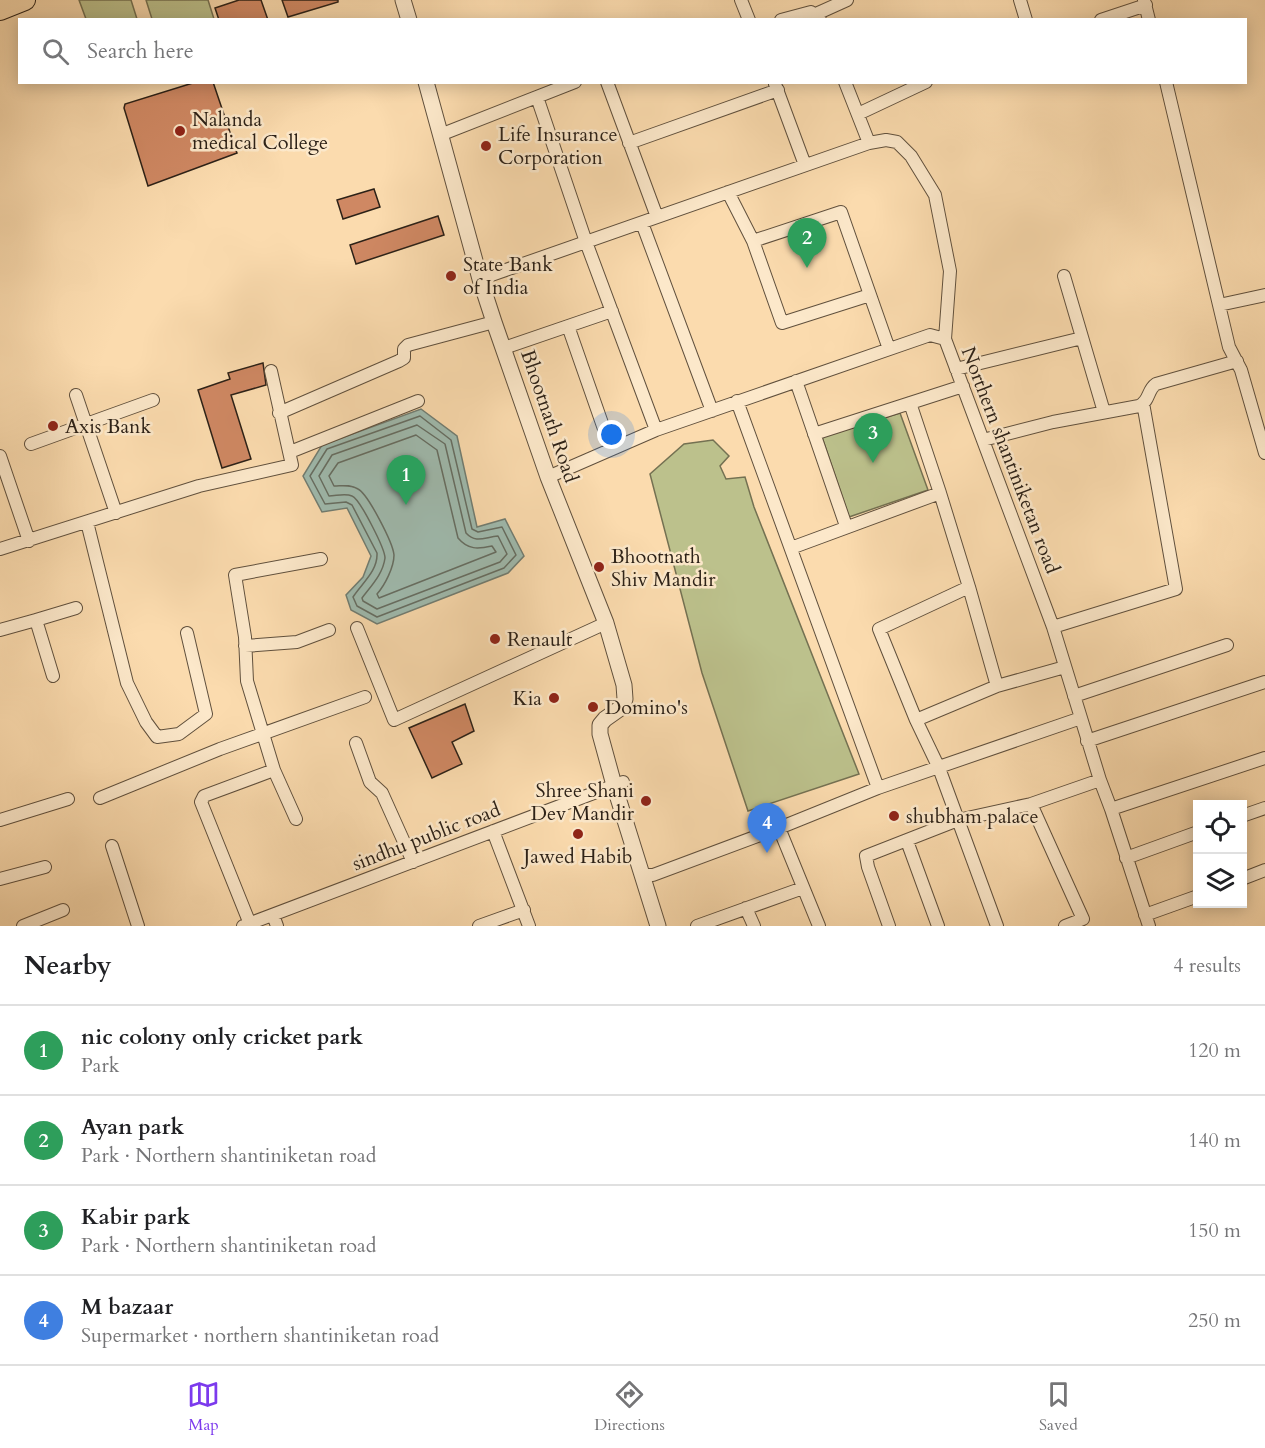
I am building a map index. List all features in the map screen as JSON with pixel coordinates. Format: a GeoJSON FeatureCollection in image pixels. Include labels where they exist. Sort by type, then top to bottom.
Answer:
{"type":"FeatureCollection","features":[{"type":"Feature","properties":{"kind":"highway"},"geometry":{"type":"LineString","coordinates":[[0,9],[25,0]]}},
{"type":"Feature","properties":{"kind":"street"},"geometry":{"type":"LineString","coordinates":[[403,0],[408,18]]}},
{"type":"Feature","properties":{"kind":"street"},"geometry":{"type":"LineString","coordinates":[[741,0],[748,18]]}},
{"type":"Feature","properties":{"kind":"street"},"geometry":{"type":"LineString","coordinates":[[787,18],[805,12],[818,17],[847,0]]}},
{"type":"Feature","properties":{"kind":"street"},"geometry":{"type":"LineString","coordinates":[[1020,0],[1025,18]]}},
{"type":"Feature","properties":{"kind":"street"},"geometry":{"type":"LineString","coordinates":[[1106,18],[1145,2],[1149,18]]}},
{"type":"Feature","properties":{"kind":"street","name":"Bhootnath Road"},"geometry":{"type":"LineString","coordinates":[[427,84],[480,279],[548,477],[606,623],[624,685],[625,699],[622,707],[600,725],[600,734],[647,875],[668,926]]}},
{"type":"Feature","properties":{"kind":"street"},"geometry":{"type":"LineString","coordinates":[[440,135],[570,84]]}},
{"type":"Feature","properties":{"kind":"street"},"geometry":{"type":"LineString","coordinates":[[608,84],[657,217]]}},
{"type":"Feature","properties":{"kind":"street"},"geometry":{"type":"LineString","coordinates":[[846,84],[869,142]]}},
{"type":"Feature","properties":{"kind":"street"},"geometry":{"type":"LineString","coordinates":[[858,114],[922,84]]}},
{"type":"Feature","properties":{"kind":"street"},"geometry":{"type":"LineString","coordinates":[[1166,84],[1229,347],[1241,370],[1265,453]]}},
{"type":"Feature","properties":{"kind":"street"},"geometry":{"type":"LineString","coordinates":[[629,143],[776,86],[805,165]]}},
{"type":"Feature","properties":{"kind":"street"},"geometry":{"type":"LineString","coordinates":[[537,97],[586,242],[656,430]]}},
{"type":"Feature","properties":{"kind":"street"},"geometry":{"type":"LineString","coordinates":[[480,279],[869,142],[886,140],[897,142],[917,164],[935,195],[950,271],[945,339]]}},
{"type":"Feature","properties":{"kind":"street"},"geometry":{"type":"LineString","coordinates":[[728,192],[753,241],[782,323],[870,295]]}},
{"type":"Feature","properties":{"kind":"street"},"geometry":{"type":"LineString","coordinates":[[753,241],[841,212],[889,349]]}},
{"type":"Feature","properties":{"kind":"street"},"geometry":{"type":"LineString","coordinates":[[642,223],[712,411]]}},
{"type":"Feature","properties":{"kind":"street"},"geometry":{"type":"LineString","coordinates":[[1064,276],[1104,412]]}},
{"type":"Feature","properties":{"kind":"street"},"geometry":{"type":"LineString","coordinates":[[1220,305],[1265,295]]}},
{"type":"Feature","properties":{"kind":"street"},"geometry":{"type":"LineString","coordinates":[[504,348],[612,311]]}},
{"type":"Feature","properties":{"kind":"street"},"geometry":{"type":"LineString","coordinates":[[279,413],[399,362],[404,358],[405,347],[411,344],[495,322]]}},
{"type":"Feature","properties":{"kind":"street"},"geometry":{"type":"LineString","coordinates":[[568,326],[611,449]]}},
{"type":"Feature","properties":{"kind":"street","name":"Northern shantiniketan road"},"geometry":{"type":"LineString","coordinates":[[548,477],[656,430],[737,401],[930,335],[945,339],[1053,627],[1100,780],[1147,921]]}},
{"type":"Feature","properties":{"kind":"street"},"geometry":{"type":"LineString","coordinates":[[956,369],[1082,338]]}},
{"type":"Feature","properties":{"kind":"street"},"geometry":{"type":"LineString","coordinates":[[983,440],[1053,422],[1143,404],[1148,400],[1151,388],[1156,384],[1237,362]]}},
{"type":"Feature","properties":{"kind":"street"},"geometry":{"type":"LineString","coordinates":[[0,549],[199,486],[292,465],[271,371]]}},
{"type":"Feature","properties":{"kind":"street"},"geometry":{"type":"LineString","coordinates":[[796,381],[846,526]]}},
{"type":"Feature","properties":{"kind":"street"},"geometry":{"type":"LineString","coordinates":[[814,434],[963,386]]}},
{"type":"Feature","properties":{"kind":"street"},"geometry":{"type":"LineString","coordinates":[[76,395],[116,513]]}},
{"type":"Feature","properties":{"kind":"street"},"geometry":{"type":"LineString","coordinates":[[31,444],[153,400]]}},
{"type":"Feature","properties":{"kind":"street"},"geometry":{"type":"LineString","coordinates":[[290,452],[418,401]]}},
{"type":"Feature","properties":{"kind":"street"},"geometry":{"type":"LineString","coordinates":[[737,401],[878,788]]}},
{"type":"Feature","properties":{"kind":"street"},"geometry":{"type":"LineString","coordinates":[[910,403],[969,587],[997,686]]}},
{"type":"Feature","properties":{"kind":"street"},"geometry":{"type":"LineString","coordinates":[[1053,627],[1176,590],[1143,404]]}},
{"type":"Feature","properties":{"kind":"street"},"geometry":{"type":"LineString","coordinates":[[0,456],[29,541]]}},
{"type":"Feature","properties":{"kind":"street"},"geometry":{"type":"LineString","coordinates":[[791,548],[940,493]]}},
{"type":"Feature","properties":{"kind":"street"},"geometry":{"type":"LineString","coordinates":[[87,522],[127,682],[146,722],[157,737],[179,734],[207,714],[187,633]]}},
{"type":"Feature","properties":{"kind":"street"},"geometry":{"type":"LineString","coordinates":[[296,819],[274,770],[247,681],[245,646],[234,575],[321,559]]}},
{"type":"Feature","properties":{"kind":"street"},"geometry":{"type":"LineString","coordinates":[[969,587],[879,629],[916,720],[939,768],[997,926]]}},
{"type":"Feature","properties":{"kind":"street"},"geometry":{"type":"LineString","coordinates":[[0,630],[76,608]]}},
{"type":"Feature","properties":{"kind":"street"},"geometry":{"type":"LineString","coordinates":[[36,620],[53,676]]}},
{"type":"Feature","properties":{"kind":"street"},"geometry":{"type":"LineString","coordinates":[[357,628],[394,720],[606,623]]}},
{"type":"Feature","properties":{"kind":"street"},"geometry":{"type":"LineString","coordinates":[[245,646],[297,642],[329,630]]}},
{"type":"Feature","properties":{"kind":"street"},"geometry":{"type":"LineString","coordinates":[[1074,696],[1227,645]]}},
{"type":"Feature","properties":{"kind":"street"},"geometry":{"type":"LineString","coordinates":[[916,720],[997,686],[1065,668]]}},
{"type":"Feature","properties":{"kind":"street"},"geometry":{"type":"LineString","coordinates":[[1088,741],[1265,682]]}},
{"type":"Feature","properties":{"kind":"street"},"geometry":{"type":"LineString","coordinates":[[100,798],[365,697]]}},
{"type":"Feature","properties":{"kind":"street"},"geometry":{"type":"LineString","coordinates":[[647,875],[779,828],[878,788],[1081,718]]}},
{"type":"Feature","properties":{"kind":"street"},"geometry":{"type":"LineString","coordinates":[[356,743],[370,782],[382,793],[413,862]]}},
{"type":"Feature","properties":{"kind":"street"},"geometry":{"type":"LineString","coordinates":[[1111,809],[1265,758]]}},
{"type":"Feature","properties":{"kind":"street"},"geometry":{"type":"LineString","coordinates":[[247,925],[201,802],[204,796],[274,770]]}},
{"type":"Feature","properties":{"kind":"street"},"geometry":{"type":"LineString","coordinates":[[889,926],[866,856],[958,820],[1031,804],[1100,780]]}},
{"type":"Feature","properties":{"kind":"street","name":"sindhu public road"},"geometry":{"type":"LineString","coordinates":[[247,925],[275,920],[413,862],[618,784]]}},
{"type":"Feature","properties":{"kind":"street"},"geometry":{"type":"LineString","coordinates":[[0,820],[68,799]]}},
{"type":"Feature","properties":{"kind":"street"},"geometry":{"type":"LineString","coordinates":[[1031,804],[1083,919],[1065,926]]}},
{"type":"Feature","properties":{"kind":"street"},"geometry":{"type":"LineString","coordinates":[[1247,814],[1265,808]]}},
{"type":"Feature","properties":{"kind":"street"},"geometry":{"type":"LineString","coordinates":[[779,828],[819,926]]}},
{"type":"Feature","properties":{"kind":"street"},"geometry":{"type":"LineString","coordinates":[[493,831],[529,926]]}},
{"type":"Feature","properties":{"kind":"street"},"geometry":{"type":"LineString","coordinates":[[1126,858],[1193,833]]}},
{"type":"Feature","properties":{"kind":"street"},"geometry":{"type":"LineString","coordinates":[[907,841],[938,926]]}},
{"type":"Feature","properties":{"kind":"street"},"geometry":{"type":"LineString","coordinates":[[112,846],[138,926]]}},
{"type":"Feature","properties":{"kind":"street"},"geometry":{"type":"LineString","coordinates":[[0,879],[45,867]]}},
{"type":"Feature","properties":{"kind":"street"},"geometry":{"type":"LineString","coordinates":[[1247,877],[1265,870]]}},
{"type":"Feature","properties":{"kind":"street","name":"Bhootnath Road"},"geometry":{"type":"LineString","coordinates":[[647,875],[658,926]]}},
{"type":"Feature","properties":{"kind":"street"},"geometry":{"type":"LineString","coordinates":[[697,926],[803,888]]}},
{"type":"Feature","properties":{"kind":"street"},"geometry":{"type":"LineString","coordinates":[[1147,921],[1193,898]]}},
{"type":"Feature","properties":{"kind":"street"},"geometry":{"type":"LineString","coordinates":[[746,908],[753,926]]}},
{"type":"Feature","properties":{"kind":"street"},"geometry":{"type":"LineString","coordinates":[[22,926],[63,910]]}},
{"type":"Feature","properties":{"kind":"street"},"geometry":{"type":"LineString","coordinates":[[479,926],[524,910]]}},
{"type":"Feature","properties":{"kind":"green space"},"geometry":{"type":"Polygon","coordinates":[[[79,0],[131,0],[137,18],[86,18],[79,0]]]}},
{"type":"Feature","properties":{"kind":"green space"},"geometry":{"type":"Polygon","coordinates":[[[146,0],[208,0],[214,18],[152,18],[146,0]]]}},
{"type":"Feature","properties":{"kind":"green space"},"geometry":{"type":"Polygon","coordinates":[[[900,413],[928,490],[849,517],[822,437],[900,413]]]}},
{"type":"Feature","properties":{"kind":"green space"},"geometry":{"type":"Polygon","coordinates":[[[713,440],[729,456],[720,466],[726,479],[745,477],[754,507],[859,774],[748,811],[702,673],[650,474],[684,444],[713,440]]]}},
{"type":"Feature","properties":{"kind":"water"},"geometry":{"type":"Polygon","coordinates":[[[421,409],[457,436],[477,527],[505,519],[524,556],[508,573],[377,624],[351,610],[346,595],[363,577],[371,556],[347,508],[322,512],[303,476],[322,445],[421,409]]]}},
{"type":"Feature","properties":{"kind":"building"},"geometry":{"type":"Polygon","coordinates":[[[239,0],[261,0],[267,18],[218,18],[215,8],[239,0]]]}},
{"type":"Feature","properties":{"kind":"building"},"geometry":{"type":"Polygon","coordinates":[[[282,0],[338,0],[338,2],[288,17],[282,0]]]}},
{"type":"Feature","properties":{"kind":"building","name":"Nalanda medical College"},"geometry":{"type":"Polygon","coordinates":[[[190,84],[214,84],[237,153],[148,186],[124,108],[125,104],[190,84]]]}},
{"type":"Feature","properties":{"kind":"building"},"geometry":{"type":"Polygon","coordinates":[[[374,189],[380,207],[343,219],[337,200],[374,189]]]}},
{"type":"Feature","properties":{"kind":"building"},"geometry":{"type":"Polygon","coordinates":[[[438,216],[444,235],[356,264],[350,245],[438,216]]]}},
{"type":"Feature","properties":{"kind":"building"},"geometry":{"type":"Polygon","coordinates":[[[263,363],[266,385],[231,395],[251,459],[222,468],[198,390],[230,379],[228,373],[263,363]]]}},
{"type":"Feature","properties":{"kind":"building"},"geometry":{"type":"Polygon","coordinates":[[[465,704],[474,731],[452,742],[462,764],[432,778],[409,728],[465,704]]]}},
{"type":"Feature","properties":{"kind":"place","name":"Nalanda medical College"},"geometry":{"type":"Point","coordinates":[180,131]}},
{"type":"Feature","properties":{"kind":"place","name":"Life Insurance Corporation"},"geometry":{"type":"Point","coordinates":[486,146]}},
{"type":"Feature","properties":{"kind":"place","name":"Ayan park"},"geometry":{"type":"Point","coordinates":[807,268]}},
{"type":"Feature","properties":{"kind":"place","name":"State Bank of India"},"geometry":{"type":"Point","coordinates":[451,276]}},
{"type":"Feature","properties":{"kind":"place","name":"Axis Bank"},"geometry":{"type":"Point","coordinates":[53,426]}},
{"type":"Feature","properties":{"kind":"place","name":"Kabir park"},"geometry":{"type":"Point","coordinates":[873,463]}},
{"type":"Feature","properties":{"kind":"place","name":"nic colony only cricket park"},"geometry":{"type":"Point","coordinates":[406,505]}},
{"type":"Feature","properties":{"kind":"place","name":"Bhootnath Shiv Mandir"},"geometry":{"type":"Point","coordinates":[599,567]}},
{"type":"Feature","properties":{"kind":"place","name":"Renault"},"geometry":{"type":"Point","coordinates":[495,639]}},
{"type":"Feature","properties":{"kind":"place","name":"Kia"},"geometry":{"type":"Point","coordinates":[554,698]}},
{"type":"Feature","properties":{"kind":"place","name":"Domino's"},"geometry":{"type":"Point","coordinates":[593,707]}},
{"type":"Feature","properties":{"kind":"place","name":"Shree Shani Dev Mandir"},"geometry":{"type":"Point","coordinates":[646,801]}},
{"type":"Feature","properties":{"kind":"place","name":"shubham palace"},"geometry":{"type":"Point","coordinates":[894,816]}},
{"type":"Feature","properties":{"kind":"place","name":"Jawed Habib"},"geometry":{"type":"Point","coordinates":[578,834]}},
{"type":"Feature","properties":{"kind":"place","name":"M bazaar"},"geometry":{"type":"Point","coordinates":[767,853]}}]}
